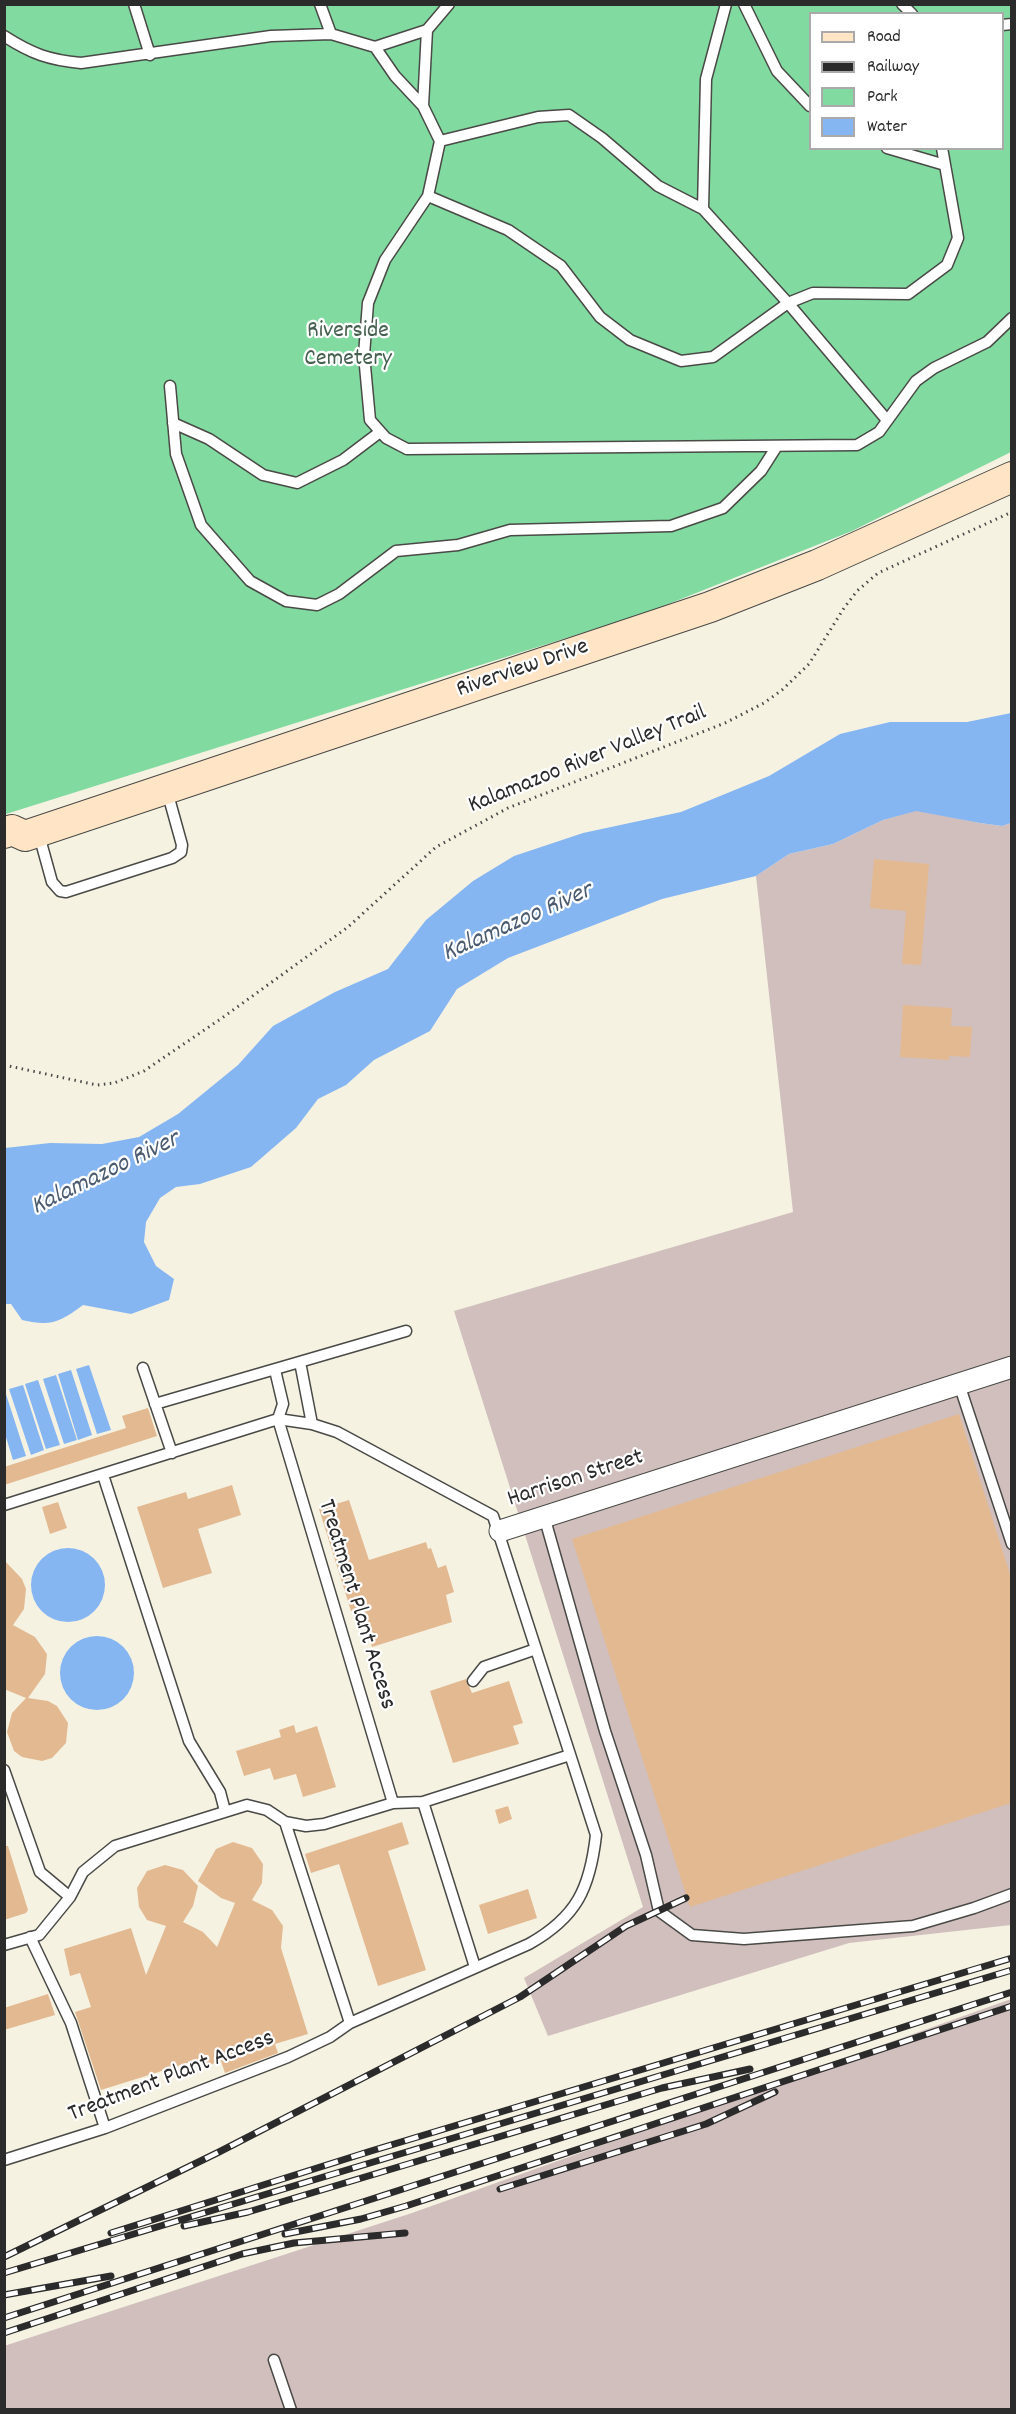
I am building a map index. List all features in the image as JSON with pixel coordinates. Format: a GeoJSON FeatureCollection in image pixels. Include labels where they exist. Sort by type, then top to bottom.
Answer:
{"type":"FeatureCollection","features":[{"type":"Feature","properties":{"kind":"street","name":"Riverview Drive"},"geometry":{"type":"LineString","coordinates":[[18,839],[167,791],[710,607],[818,565],[1011,477]]}},
{"type":"Feature","properties":{"kind":"street","name":"Harrison Street"},"geometry":{"type":"LineString","coordinates":[[500,1531],[1011,1367]]}},
{"type":"Feature","properties":{"kind":"lane"},"geometry":{"type":"LineString","coordinates":[[134,4],[150,55]]}},
{"type":"Feature","properties":{"kind":"lane"},"geometry":{"type":"LineString","coordinates":[[320,4],[331,34]]}},
{"type":"Feature","properties":{"kind":"lane"},"geometry":{"type":"LineString","coordinates":[[4,36],[23,48],[50,60],[81,63],[271,36],[331,34],[375,47],[427,30],[449,4]]}},
{"type":"Feature","properties":{"kind":"lane"},"geometry":{"type":"LineString","coordinates":[[703,209],[706,79],[726,4]]}},
{"type":"Feature","properties":{"kind":"lane"},"geometry":{"type":"LineString","coordinates":[[744,4],[777,71],[809,105]]}},
{"type":"Feature","properties":{"kind":"lane"},"geometry":{"type":"LineString","coordinates":[[423,106],[427,30]]}},
{"type":"Feature","properties":{"kind":"lane"},"geometry":{"type":"LineString","coordinates":[[375,47],[395,76],[423,106],[440,141],[428,196],[385,260],[368,303],[364,355],[370,420],[386,438],[406,449],[857,445],[879,432],[886,419],[916,381],[934,368],[987,342],[1011,318]]}},
{"type":"Feature","properties":{"kind":"lane"},"geometry":{"type":"LineString","coordinates":[[440,141],[538,117],[569,115],[602,138],[658,186],[703,209],[788,303],[886,419]]}},
{"type":"Feature","properties":{"kind":"lane"},"geometry":{"type":"LineString","coordinates":[[894,150],[945,165]]}},
{"type":"Feature","properties":{"kind":"lane"},"geometry":{"type":"LineString","coordinates":[[428,196],[508,230],[561,266],[600,317],[630,340],[681,361],[713,357],[788,303],[813,293],[908,294],[947,265],[958,237],[942,150]]}},
{"type":"Feature","properties":{"kind":"lane"},"geometry":{"type":"LineString","coordinates":[[170,386],[176,454],[201,525],[250,581],[286,601],[317,605],[339,594],[396,551],[458,545],[510,530],[670,526],[723,508],[761,471],[777,446]]}},
{"type":"Feature","properties":{"kind":"lane"},"geometry":{"type":"LineString","coordinates":[[173,423],[209,439],[263,476],[297,483],[343,460],[380,432]]}},
{"type":"Feature","properties":{"kind":"lane"},"geometry":{"type":"LineString","coordinates":[[18,839],[60,891],[66,892],[172,858],[181,852],[167,791]]}},
{"type":"Feature","properties":{"kind":"lane"},"geometry":{"type":"LineString","coordinates":[[155,1404],[406,1331]]}},
{"type":"Feature","properties":{"kind":"lane"},"geometry":{"type":"LineString","coordinates":[[300,1362],[312,1424]]}},
{"type":"Feature","properties":{"kind":"lane"},"geometry":{"type":"LineString","coordinates":[[143,1368],[172,1453]]}},
{"type":"Feature","properties":{"kind":"lane"},"geometry":{"type":"LineString","coordinates":[[275,1370],[284,1404],[278,1419]]}},
{"type":"Feature","properties":{"kind":"lane"},"geometry":{"type":"LineString","coordinates":[[959,1384],[1011,1544]]}},
{"type":"Feature","properties":{"kind":"lane","name":"Harrison Street"},"geometry":{"type":"LineString","coordinates":[[4,1505],[278,1419],[312,1424],[337,1432],[493,1516],[500,1531]]}},
{"type":"Feature","properties":{"kind":"lane","name":"Treatment Plant Access"},"geometry":{"type":"LineString","coordinates":[[278,1419],[393,1803]]}},
{"type":"Feature","properties":{"kind":"lane"},"geometry":{"type":"LineString","coordinates":[[103,1475],[189,1740],[220,1792],[225,1811]]}},
{"type":"Feature","properties":{"kind":"lane"},"geometry":{"type":"LineString","coordinates":[[544,1516],[605,1731],[646,1855],[659,1911],[692,1935],[744,1938],[913,1926],[974,1908],[1011,1894]]}},
{"type":"Feature","properties":{"kind":"lane","name":"Treatment Plant Access"},"geometry":{"type":"LineString","coordinates":[[4,2160],[105,2128],[288,2057],[330,2037],[350,2023],[550,1932],[572,1912],[585,1889],[593,1866],[596,1835],[500,1531]]}},
{"type":"Feature","properties":{"kind":"lane"},"geometry":{"type":"LineString","coordinates":[[473,1681],[484,1667],[536,1649]]}},
{"type":"Feature","properties":{"kind":"lane"},"geometry":{"type":"LineString","coordinates":[[4,1945],[39,1935],[70,1897],[83,1872],[115,1846],[247,1805],[267,1810],[285,1821],[306,1826],[324,1824],[393,1803],[423,1802],[570,1755]]}},
{"type":"Feature","properties":{"kind":"lane"},"geometry":{"type":"LineString","coordinates":[[4,1770],[40,1872],[70,1897]]}},
{"type":"Feature","properties":{"kind":"lane"},"geometry":{"type":"LineString","coordinates":[[423,1802],[475,1967]]}},
{"type":"Feature","properties":{"kind":"lane"},"geometry":{"type":"LineString","coordinates":[[285,1821],[350,2023]]}},
{"type":"Feature","properties":{"kind":"lane"},"geometry":{"type":"LineString","coordinates":[[30,1937],[71,2023],[105,2128]]}},
{"type":"Feature","properties":{"kind":"lane"},"geometry":{"type":"LineString","coordinates":[[274,2360],[291,2409]]}},
{"type":"Feature","properties":{"kind":"path","name":"Kalamazoo River Valley Trail"},"geometry":{"type":"LineString","coordinates":[[4,1065],[97,1085],[128,1078],[144,1071],[348,927],[436,847],[508,808],[725,723],[764,703],[782,690],[809,663],[857,591],[878,573],[1011,512]]}},
{"type":"Feature","properties":{"kind":"shaded area"},"geometry":{"type":"Polygon","coordinates":[[[916,810],[980,823],[1002,826],[1011,823],[1011,1925],[849,1943],[548,2036],[524,1978],[643,1907],[454,1311],[793,1212],[756,876],[789,854],[833,844],[883,820],[916,810]]]}},
{"type":"Feature","properties":{"kind":"shaded area"},"geometry":{"type":"Polygon","coordinates":[[[1011,1999],[1011,2409],[5,2409],[4,2346],[412,2213],[1011,1999]]]}},
{"type":"Feature","properties":{"kind":"green space","name":"Riverside Cemetery"},"geometry":{"type":"Polygon","coordinates":[[[4,5],[1011,5],[1011,452],[852,531],[646,613],[6,814],[4,5]]]}},
{"type":"Feature","properties":{"kind":"water","name":"Kalamazoo River"},"geometry":{"type":"Polygon","coordinates":[[[1011,713],[1011,823],[1002,826],[916,811],[883,820],[833,844],[789,854],[756,876],[662,899],[508,958],[457,989],[430,1031],[374,1060],[346,1085],[318,1099],[296,1128],[251,1167],[200,1184],[176,1187],[160,1198],[146,1222],[144,1242],[156,1266],[174,1279],[169,1300],[131,1314],[83,1305],[68,1316],[48,1323],[22,1320],[11,1304],[5,1304],[5,1148],[50,1143],[102,1144],[139,1137],[178,1114],[238,1065],[273,1026],[335,992],[388,969],[426,920],[473,881],[514,856],[583,833],[681,812],[769,776],[840,734],[890,722],[967,722],[1011,713]]]}},
{"type":"Feature","properties":{"kind":"water"},"geometry":{"type":"Polygon","coordinates":[[[89,1365],[111,1430],[97,1434],[76,1369],[89,1365]]]}},
{"type":"Feature","properties":{"kind":"water"},"geometry":{"type":"Polygon","coordinates":[[[71,1370],[92,1435],[78,1440],[58,1374],[71,1370]]]}},
{"type":"Feature","properties":{"kind":"water"},"geometry":{"type":"Polygon","coordinates":[[[56,1375],[77,1440],[64,1444],[43,1379],[56,1375]]]}},
{"type":"Feature","properties":{"kind":"water"},"geometry":{"type":"Polygon","coordinates":[[[38,1380],[60,1445],[46,1449],[25,1384],[38,1380]]]}},
{"type":"Feature","properties":{"kind":"water"},"geometry":{"type":"Polygon","coordinates":[[[23,1385],[44,1450],[31,1455],[9,1389],[23,1385]]]}},
{"type":"Feature","properties":{"kind":"water"},"geometry":{"type":"Polygon","coordinates":[[[5,1391],[26,1456],[13,1460],[5,1434],[5,1391]]]}},
{"type":"Feature","properties":{"kind":"water"},"geometry":{"type":"Polygon","coordinates":[[[68,1548],[89,1554],[99,1564],[105,1585],[99,1606],[89,1616],[68,1622],[47,1616],[37,1606],[31,1585],[37,1564],[47,1554],[68,1548]]]}},
{"type":"Feature","properties":{"kind":"water"},"geometry":{"type":"Polygon","coordinates":[[[97,1636],[118,1642],[128,1652],[134,1673],[128,1694],[118,1704],[97,1710],[76,1704],[66,1694],[60,1673],[66,1652],[76,1642],[97,1636]]]}},
{"type":"Feature","properties":{"kind":"building"},"geometry":{"type":"Polygon","coordinates":[[[874,859],[929,864],[921,965],[902,964],[906,911],[870,908],[874,859]]]}},
{"type":"Feature","properties":{"kind":"building"},"geometry":{"type":"Polygon","coordinates":[[[903,1005],[952,1008],[951,1026],[972,1027],[970,1057],[949,1056],[949,1060],[900,1057],[903,1005]]]}},
{"type":"Feature","properties":{"kind":"building"},"geometry":{"type":"Polygon","coordinates":[[[148,1408],[157,1436],[4,1485],[4,1467],[126,1428],[122,1416],[148,1408]]]}},
{"type":"Feature","properties":{"kind":"building"},"geometry":{"type":"Polygon","coordinates":[[[959,1414],[1011,1577],[1011,1803],[690,1907],[572,1539],[959,1414]]]}},
{"type":"Feature","properties":{"kind":"building"},"geometry":{"type":"Polygon","coordinates":[[[232,1485],[241,1515],[198,1529],[212,1573],[163,1588],[137,1507],[186,1492],[188,1499],[232,1485]]]}},
{"type":"Feature","properties":{"kind":"building"},"geometry":{"type":"Polygon","coordinates":[[[349,1500],[369,1560],[426,1542],[428,1549],[431,1548],[438,1568],[446,1565],[454,1592],[446,1595],[452,1622],[372,1647],[360,1609],[351,1611],[319,1509],[349,1500]]]}},
{"type":"Feature","properties":{"kind":"building"},"geometry":{"type":"Polygon","coordinates":[[[58,1502],[67,1528],[50,1534],[42,1507],[58,1502]]]}},
{"type":"Feature","properties":{"kind":"building"},"geometry":{"type":"Polygon","coordinates":[[[4,1560],[22,1579],[26,1589],[24,1609],[13,1625],[35,1637],[47,1654],[45,1674],[28,1698],[48,1701],[57,1706],[68,1723],[66,1743],[52,1758],[42,1761],[22,1757],[14,1751],[7,1732],[12,1713],[26,1698],[4,1689],[4,1560]]]}},
{"type":"Feature","properties":{"kind":"building"},"geometry":{"type":"Polygon","coordinates":[[[466,1679],[472,1693],[509,1681],[523,1723],[513,1726],[519,1744],[453,1763],[430,1691],[466,1679]]]}},
{"type":"Feature","properties":{"kind":"building"},"geometry":{"type":"Polygon","coordinates":[[[294,1725],[296,1733],[317,1726],[336,1787],[303,1797],[296,1774],[274,1780],[270,1768],[244,1776],[236,1751],[281,1737],[279,1730],[294,1725]]]}},
{"type":"Feature","properties":{"kind":"building"},"geometry":{"type":"Polygon","coordinates":[[[508,1806],[512,1819],[499,1824],[495,1810],[508,1806]]]}},
{"type":"Feature","properties":{"kind":"building"},"geometry":{"type":"Polygon","coordinates":[[[402,1822],[409,1844],[388,1851],[426,1970],[378,1986],[339,1864],[311,1873],[305,1854],[402,1822]]]}},
{"type":"Feature","properties":{"kind":"building"},"geometry":{"type":"Polygon","coordinates":[[[233,1842],[252,1848],[263,1864],[262,1883],[252,1900],[272,1910],[283,1926],[281,1948],[308,2034],[275,2044],[278,2053],[225,2073],[221,2061],[203,2067],[200,2059],[101,2090],[75,2012],[91,2007],[80,1973],[70,1976],[64,1949],[131,1928],[146,1975],[166,1926],[147,1920],[139,1907],[137,1888],[147,1871],[165,1865],[183,1870],[198,1886],[193,1906],[183,1922],[203,1932],[217,1947],[235,1903],[221,1898],[198,1881],[216,1849],[233,1842]]]}},
{"type":"Feature","properties":{"kind":"building"},"geometry":{"type":"Polygon","coordinates":[[[4,1846],[8,1846],[28,1910],[26,1913],[4,1920],[4,1846]]]}},
{"type":"Feature","properties":{"kind":"building"},"geometry":{"type":"Polygon","coordinates":[[[528,1889],[537,1918],[488,1934],[479,1905],[528,1889]]]}},
{"type":"Feature","properties":{"kind":"building"},"geometry":{"type":"Polygon","coordinates":[[[48,1994],[55,2015],[4,2030],[4,2008],[48,1994]]]}},
{"type":"Feature","properties":{"kind":"railway"},"geometry":{"type":"LineString","coordinates":[[4,2257],[219,2152],[520,1997],[626,1926],[686,1898]]}},
{"type":"Feature","properties":{"kind":"railway"},"geometry":{"type":"LineString","coordinates":[[111,2233],[371,2151],[1012,1958]]}},
{"type":"Feature","properties":{"kind":"railway"},"geometry":{"type":"LineString","coordinates":[[4,2273],[1012,1970]]}},
{"type":"Feature","properties":{"kind":"railway"},"geometry":{"type":"LineString","coordinates":[[4,2318],[1012,1992]]}},
{"type":"Feature","properties":{"kind":"railway"},"geometry":{"type":"LineString","coordinates":[[285,2234],[361,2219],[406,2206],[1012,2006]]}},
{"type":"Feature","properties":{"kind":"railway"},"geometry":{"type":"LineString","coordinates":[[184,2226],[248,2212],[662,2088],[750,2069]]}},
{"type":"Feature","properties":{"kind":"railway"},"geometry":{"type":"LineString","coordinates":[[500,2189],[706,2124],[775,2092]]}},
{"type":"Feature","properties":{"kind":"railway"},"geometry":{"type":"LineString","coordinates":[[4,2333],[242,2254],[294,2243],[405,2233]]}},
{"type":"Feature","properties":{"kind":"railway"},"geometry":{"type":"LineString","coordinates":[[4,2295],[111,2276]]}}]}
